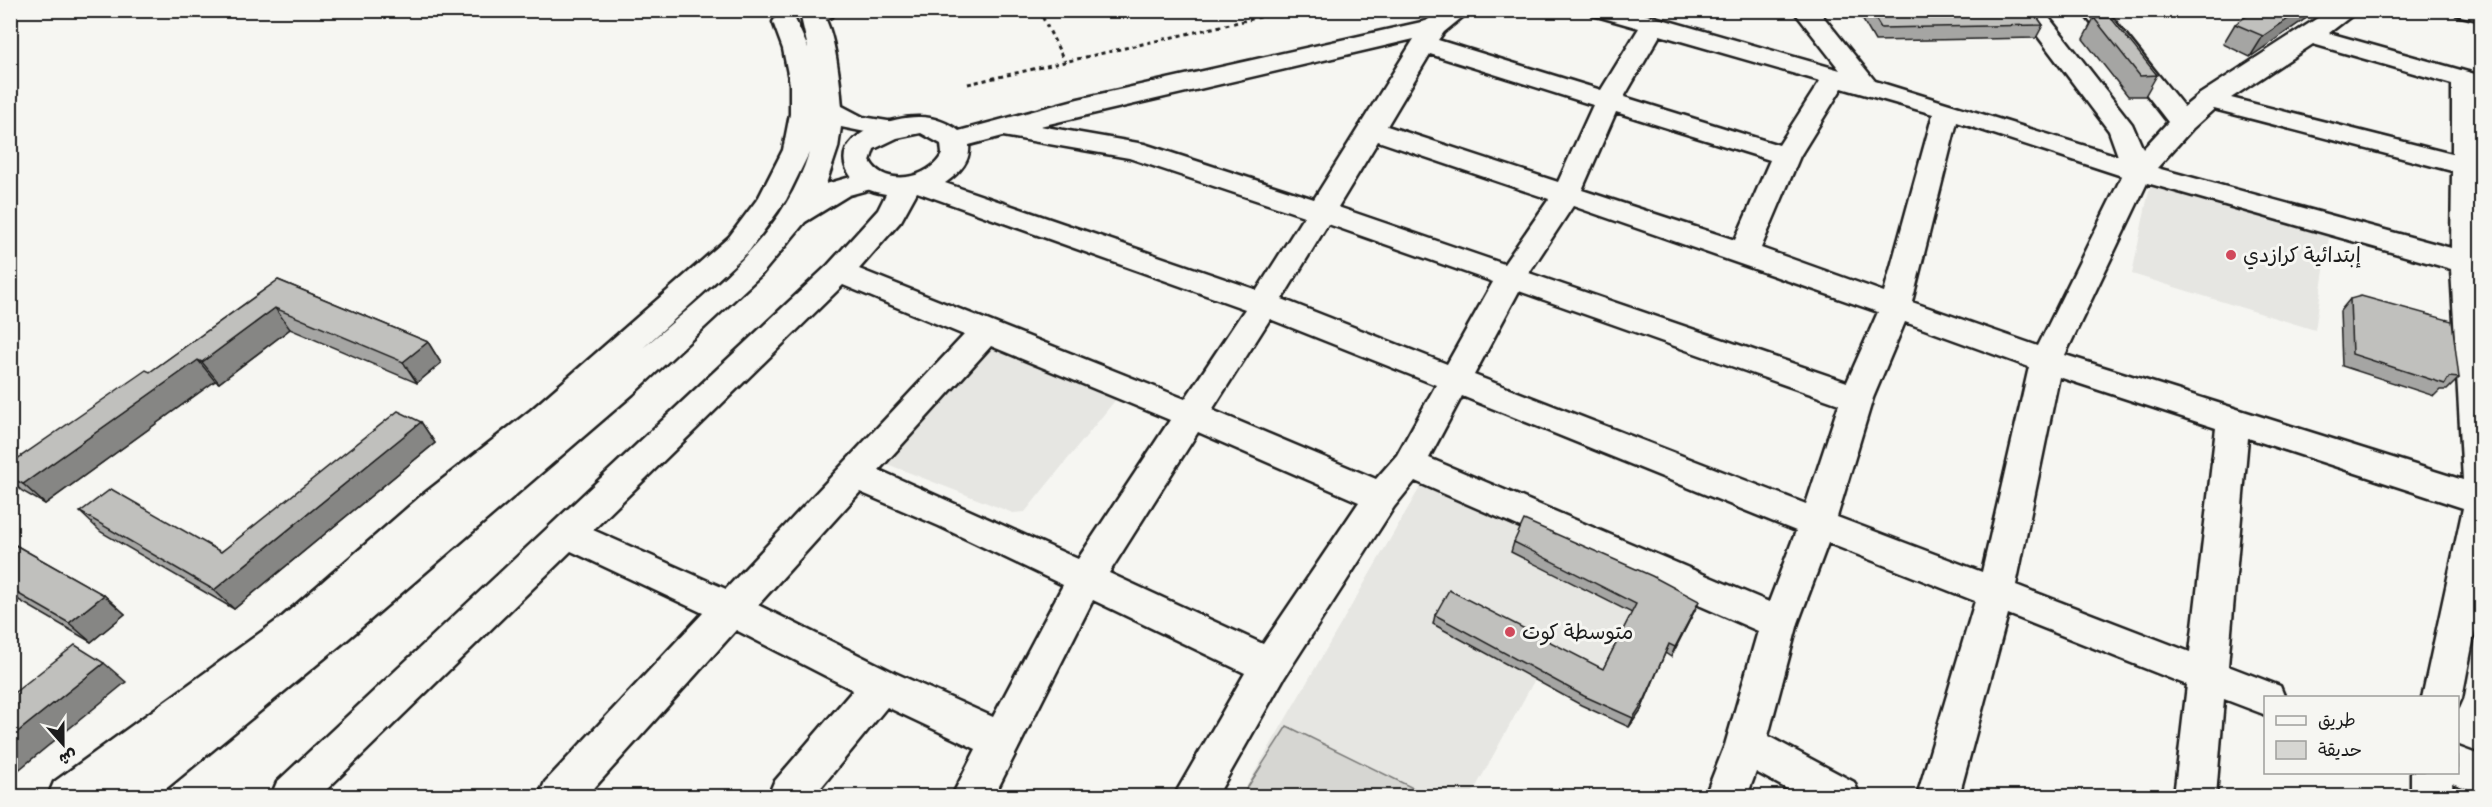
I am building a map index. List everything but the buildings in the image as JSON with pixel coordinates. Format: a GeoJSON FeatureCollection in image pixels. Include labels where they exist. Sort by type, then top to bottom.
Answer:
{"type":"FeatureCollection","features":[{"type":"Feature","properties":{"kind":"main road"},"geometry":{"type":"LineString","coordinates":[[1602,10],[1947,110],[2138,172],[2474,265]]}},
{"type":"Feature","properties":{"kind":"main road"},"geometry":{"type":"LineString","coordinates":[[1805,10],[1865,86]]}},
{"type":"Feature","properties":{"kind":"main road"},"geometry":{"type":"LineString","coordinates":[[2030,10],[2122,130],[2138,172]]}},
{"type":"Feature","properties":{"kind":"main road"},"geometry":{"type":"LineString","coordinates":[[2093,10],[2160,91],[2182,123]]}},
{"type":"Feature","properties":{"kind":"main road"},"geometry":{"type":"LineString","coordinates":[[1938,796],[1996,592],[2046,361],[2138,172],[2182,123],[2209,100],[2347,10]]}},
{"type":"Feature","properties":{"kind":"main road"},"geometry":{"type":"LineString","coordinates":[[2466,10],[2481,14]]}},
{"type":"Feature","properties":{"kind":"main road"},"geometry":{"type":"LineString","coordinates":[[127,796],[328,634],[606,399],[715,302],[766,251],[795,215],[821,160],[829,133],[831,111],[812,17]]}},
{"type":"Feature","properties":{"kind":"main road"},"geometry":{"type":"LineString","coordinates":[[69,796],[295,628],[433,507],[560,405],[739,244],[772,200],[797,150],[803,114],[802,84],[796,50],[812,17]]}},
{"type":"Feature","properties":{"kind":"main road"},"geometry":{"type":"LineString","coordinates":[[1195,796],[1270,666],[1382,497],[1409,464],[1510,279],[1566,195],[1608,101],[1654,24]]}},
{"type":"Feature","properties":{"kind":"main road"},"geometry":{"type":"LineString","coordinates":[[954,141],[1078,107],[1439,27],[1608,101],[1786,156]]}},
{"type":"Feature","properties":{"kind":"main road"},"geometry":{"type":"LineString","coordinates":[[973,796],[1086,578],[1439,27]]}},
{"type":"Feature","properties":{"kind":"main road"},"geometry":{"type":"LineString","coordinates":[[2310,35],[2473,82],[2474,265],[2481,500],[2442,696]]}},
{"type":"Feature","properties":{"kind":"main road"},"geometry":{"type":"LineString","coordinates":[[1744,254],[1786,156],[1836,78]]}},
{"type":"Feature","properties":{"kind":"main road"},"geometry":{"type":"LineString","coordinates":[[2209,100],[2473,168]]}},
{"type":"Feature","properties":{"kind":"main road"},"geometry":{"type":"LineString","coordinates":[[1726,796],[1745,745],[1779,623],[1817,524],[1857,398],[1895,308],[1947,110]]}},
{"type":"Feature","properties":{"kind":"main road"},"geometry":{"type":"LineString","coordinates":[[292,796],[839,272],[891,214],[911,184],[934,178],[950,165],[956,151],[954,141],[946,133],[935,128],[913,125],[890,129],[856,124],[831,111]]}},
{"type":"Feature","properties":{"kind":"main road"},"geometry":{"type":"LineString","coordinates":[[999,127],[1134,150],[1320,211],[1857,398]]}},
{"type":"Feature","properties":{"kind":"main road"},"geometry":{"type":"LineString","coordinates":[[872,180],[862,173],[857,164],[858,154],[865,144],[890,129]]}},
{"type":"Feature","properties":{"kind":"main road"},"geometry":{"type":"LineString","coordinates":[[1371,130],[1744,254],[2046,361],[2481,500]]}},
{"type":"Feature","properties":{"kind":"main road"},"geometry":{"type":"LineString","coordinates":[[795,215],[839,189],[872,180],[911,184],[1263,304],[1817,524],[2264,697]]}},
{"type":"Feature","properties":{"kind":"main road"},"geometry":{"type":"LineString","coordinates":[[839,272],[1191,415],[1382,497]]}},
{"type":"Feature","properties":{"kind":"main road"},"geometry":{"type":"LineString","coordinates":[[560,796],[986,331]]}},
{"type":"Feature","properties":{"kind":"main road"},"geometry":{"type":"LineString","coordinates":[[2196,796],[2206,676],[2234,421]]}},
{"type":"Feature","properties":{"kind":"main road"},"geometry":{"type":"LineString","coordinates":[[1409,464],[1779,623]]}},
{"type":"Feature","properties":{"kind":"main road"},"geometry":{"type":"LineString","coordinates":[[853,474],[952,516],[1270,666]]}},
{"type":"Feature","properties":{"kind":"main road"},"geometry":{"type":"LineString","coordinates":[[566,533],[731,609],[881,686],[1002,741]]}},
{"type":"Feature","properties":{"kind":"main road"},"geometry":{"type":"LineString","coordinates":[[789,796],[881,686]]}},
{"type":"Feature","properties":{"kind":"main road"},"geometry":{"type":"LineString","coordinates":[[1745,745],[1839,796]]}},
{"type":"Feature","properties":{"kind":"main road"},"geometry":{"type":"LineString","coordinates":[[2459,767],[2481,775]]}},
{"type":"Feature","properties":{"kind":"main road"},"geometry":{"type":"LineString","coordinates":[[2431,774],[2432,796]]}},
{"type":"Feature","properties":{"kind":"path"},"geometry":{"type":"LineString","coordinates":[[1039,10],[1065,62]]}},
{"type":"Feature","properties":{"kind":"path"},"geometry":{"type":"LineString","coordinates":[[1043,16],[1065,10]]}},
{"type":"Feature","properties":{"kind":"path"},"geometry":{"type":"LineString","coordinates":[[968,84],[1291,10]]}},
{"type":"Feature","properties":{"kind":"shaded area","name":"إبتدائية كرازدي"},"geometry":{"type":"Polygon","coordinates":[[[2150,185],[2329,237],[2315,330],[2132,274],[2150,185]]]}},
{"type":"Feature","properties":{"kind":"shaded area"},"geometry":{"type":"Polygon","coordinates":[[[990,348],[1117,398],[1025,512],[1013,513],[887,464],[990,348]]]}},
{"type":"Feature","properties":{"kind":"shaded area","name":"متوسطة كوت"},"geometry":{"type":"Polygon","coordinates":[[[1422,484],[1524,525],[1695,610],[1671,657],[1665,654],[1641,710],[1629,727],[1535,679],[1471,796],[1241,796],[1422,484]]]}},
{"type":"Feature","properties":{"kind":"green space"},"geometry":{"type":"Polygon","coordinates":[[[1287,726],[1429,796],[1242,796],[1287,726]]]}},
{"type":"Feature","properties":{"kind":"place","name":"إبتدائية كرازدي"},"geometry":{"type":"Point","coordinates":[2231,255]}},
{"type":"Feature","properties":{"kind":"place","name":"متوسطة كوت"},"geometry":{"type":"Point","coordinates":[1510,632]}}]}
